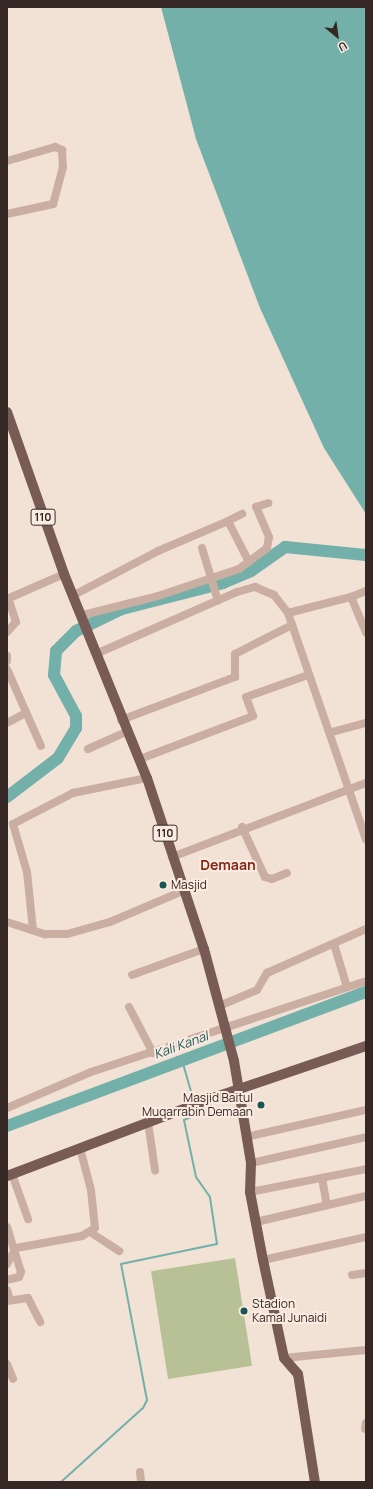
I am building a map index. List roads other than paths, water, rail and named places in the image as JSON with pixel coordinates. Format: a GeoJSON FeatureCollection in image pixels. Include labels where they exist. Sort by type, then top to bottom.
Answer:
{"type":"FeatureCollection","features":[{"type":"Feature","properties":{"kind":"main road","name":"110"},"geometry":{"type":"LineString","coordinates":[[7,412],[64,574],[92,636],[126,732],[140,759],[147,778],[172,857],[204,949],[234,1062],[239,1089]]}},
{"type":"Feature","properties":{"kind":"main road"},"geometry":{"type":"LineString","coordinates":[[9,1175],[187,1107],[366,1046]]}},
{"type":"Feature","properties":{"kind":"main road"},"geometry":{"type":"LineString","coordinates":[[239,1089],[251,1162],[250,1192],[263,1260],[284,1358],[298,1374],[315,1482]]}},
{"type":"Feature","properties":{"kind":"street"},"geometry":{"type":"LineString","coordinates":[[7,161],[55,147],[62,150],[63,167],[53,204],[7,214]]}},
{"type":"Feature","properties":{"kind":"street"},"geometry":{"type":"LineString","coordinates":[[84,617],[213,582],[262,554],[269,543],[256,508],[268,503]]}},
{"type":"Feature","properties":{"kind":"street"},"geometry":{"type":"LineString","coordinates":[[74,595],[163,549],[242,514]]}},
{"type":"Feature","properties":{"kind":"street"},"geometry":{"type":"LineString","coordinates":[[228,521],[249,562]]}},
{"type":"Feature","properties":{"kind":"street"},"geometry":{"type":"LineString","coordinates":[[202,548],[218,598]]}},
{"type":"Feature","properties":{"kind":"street"},"geometry":{"type":"LineString","coordinates":[[7,632],[16,622],[8,598],[64,574]]}},
{"type":"Feature","properties":{"kind":"street"},"geometry":{"type":"LineString","coordinates":[[98,653],[218,598],[256,587],[274,596],[288,613],[308,675],[332,732],[366,840]]}},
{"type":"Feature","properties":{"kind":"street"},"geometry":{"type":"LineString","coordinates":[[288,613],[351,597],[366,591]]}},
{"type":"Feature","properties":{"kind":"street"},"geometry":{"type":"LineString","coordinates":[[351,597],[365,627]]}},
{"type":"Feature","properties":{"kind":"street"},"geometry":{"type":"LineString","coordinates":[[122,720],[235,677],[235,654],[292,625]]}},
{"type":"Feature","properties":{"kind":"street"},"geometry":{"type":"LineString","coordinates":[[7,656],[7,661]]}},
{"type":"Feature","properties":{"kind":"street"},"geometry":{"type":"LineString","coordinates":[[7,669],[24,714],[41,746]]}},
{"type":"Feature","properties":{"kind":"street"},"geometry":{"type":"LineString","coordinates":[[140,759],[253,716],[246,697],[308,675]]}},
{"type":"Feature","properties":{"kind":"street"},"geometry":{"type":"LineString","coordinates":[[7,723],[24,714]]}},
{"type":"Feature","properties":{"kind":"street"},"geometry":{"type":"LineString","coordinates":[[332,732],[366,723]]}},
{"type":"Feature","properties":{"kind":"street"},"geometry":{"type":"LineString","coordinates":[[88,749],[126,732]]}},
{"type":"Feature","properties":{"kind":"street"},"geometry":{"type":"LineString","coordinates":[[32,930],[27,872],[10,824],[73,793],[147,778]]}},
{"type":"Feature","properties":{"kind":"street"},"geometry":{"type":"LineString","coordinates":[[172,857],[242,827],[366,783]]}},
{"type":"Feature","properties":{"kind":"street"},"geometry":{"type":"LineString","coordinates":[[242,827],[265,877],[272,879],[287,873]]}},
{"type":"Feature","properties":{"kind":"street"},"geometry":{"type":"LineString","coordinates":[[7,922],[58,936],[79,932],[184,890]]}},
{"type":"Feature","properties":{"kind":"street"},"geometry":{"type":"LineString","coordinates":[[219,1006],[257,990],[268,973],[366,929]]}},
{"type":"Feature","properties":{"kind":"street"},"geometry":{"type":"LineString","coordinates":[[334,944],[347,987]]}},
{"type":"Feature","properties":{"kind":"street"},"geometry":{"type":"LineString","coordinates":[[132,975],[204,949]]}},
{"type":"Feature","properties":{"kind":"street"},"geometry":{"type":"LineString","coordinates":[[7,1108],[91,1072],[225,1031],[366,980]]}},
{"type":"Feature","properties":{"kind":"street"},"geometry":{"type":"LineString","coordinates":[[129,1007],[153,1053]]}},
{"type":"Feature","properties":{"kind":"street"},"geometry":{"type":"LineString","coordinates":[[246,1137],[366,1110]]}},
{"type":"Feature","properties":{"kind":"street"},"geometry":{"type":"LineString","coordinates":[[148,1122],[155,1170]]}},
{"type":"Feature","properties":{"kind":"street"},"geometry":{"type":"LineString","coordinates":[[251,1162],[366,1137]]}},
{"type":"Feature","properties":{"kind":"street"},"geometry":{"type":"LineString","coordinates":[[7,1264],[16,1248],[90,1232],[96,1224],[96,1216],[80,1148]]}},
{"type":"Feature","properties":{"kind":"street"},"geometry":{"type":"LineString","coordinates":[[250,1192],[366,1170]]}},
{"type":"Feature","properties":{"kind":"street"},"geometry":{"type":"LineString","coordinates":[[9,1175],[28,1220]]}},
{"type":"Feature","properties":{"kind":"street"},"geometry":{"type":"LineString","coordinates":[[322,1178],[327,1205]]}},
{"type":"Feature","properties":{"kind":"street"},"geometry":{"type":"LineString","coordinates":[[256,1222],[366,1196]]}},
{"type":"Feature","properties":{"kind":"street"},"geometry":{"type":"LineString","coordinates":[[7,1226],[16,1248],[20,1275],[7,1280]]}},
{"type":"Feature","properties":{"kind":"street"},"geometry":{"type":"LineString","coordinates":[[90,1232],[119,1251]]}},
{"type":"Feature","properties":{"kind":"street"},"geometry":{"type":"LineString","coordinates":[[263,1260],[366,1238]]}},
{"type":"Feature","properties":{"kind":"street"},"geometry":{"type":"LineString","coordinates":[[352,1275],[366,1273]]}},
{"type":"Feature","properties":{"kind":"street"},"geometry":{"type":"LineString","coordinates":[[7,1290],[8,1300],[30,1300],[40,1322]]}},
{"type":"Feature","properties":{"kind":"street"},"geometry":{"type":"LineString","coordinates":[[284,1358],[366,1350]]}},
{"type":"Feature","properties":{"kind":"street"},"geometry":{"type":"LineString","coordinates":[[7,1364],[14,1379]]}},
{"type":"Feature","properties":{"kind":"street"},"geometry":{"type":"LineString","coordinates":[[140,1472],[141,1482]]}},
{"type":"Feature","properties":{"kind":"water"},"geometry":{"type":"Polygon","coordinates":[[[161,7],[366,7],[366,514],[324,448],[260,308],[196,139],[161,7]]]}},
{"type":"Feature","properties":{"kind":"waterway"},"geometry":{"type":"LineString","coordinates":[[7,797],[58,758],[76,728],[76,716],[54,675],[56,651],[76,631],[122,609],[223,583],[251,571],[285,547],[366,555]]}},
{"type":"Feature","properties":{"kind":"waterway","name":"Kali Kanal"},"geometry":{"type":"LineString","coordinates":[[7,1126],[366,992]]}},
{"type":"Feature","properties":{"kind":"waterway"},"geometry":{"type":"LineString","coordinates":[[182,1060],[194,1102]]}},
{"type":"Feature","properties":{"kind":"waterway"},"geometry":{"type":"LineString","coordinates":[[61,1482],[143,1408],[147,1400],[121,1264],[217,1244],[210,1197],[196,1177],[184,1120],[198,1114],[196,1108]]}},
{"type":"Feature","properties":{"kind":"place","name":"Masjid"},"geometry":{"type":"Point","coordinates":[163,885]}},
{"type":"Feature","properties":{"kind":"place","name":"Masjid Baitul Muqarrabin Demaan"},"geometry":{"type":"Point","coordinates":[261,1105]}},
{"type":"Feature","properties":{"kind":"place","name":"Stadion Kamal Junaidi"},"geometry":{"type":"Point","coordinates":[244,1311]}},
{"type":"Feature","properties":{"kind":"district","name":"Demaan"},"geometry":{"type":"Point","coordinates":[228,865]}}]}
